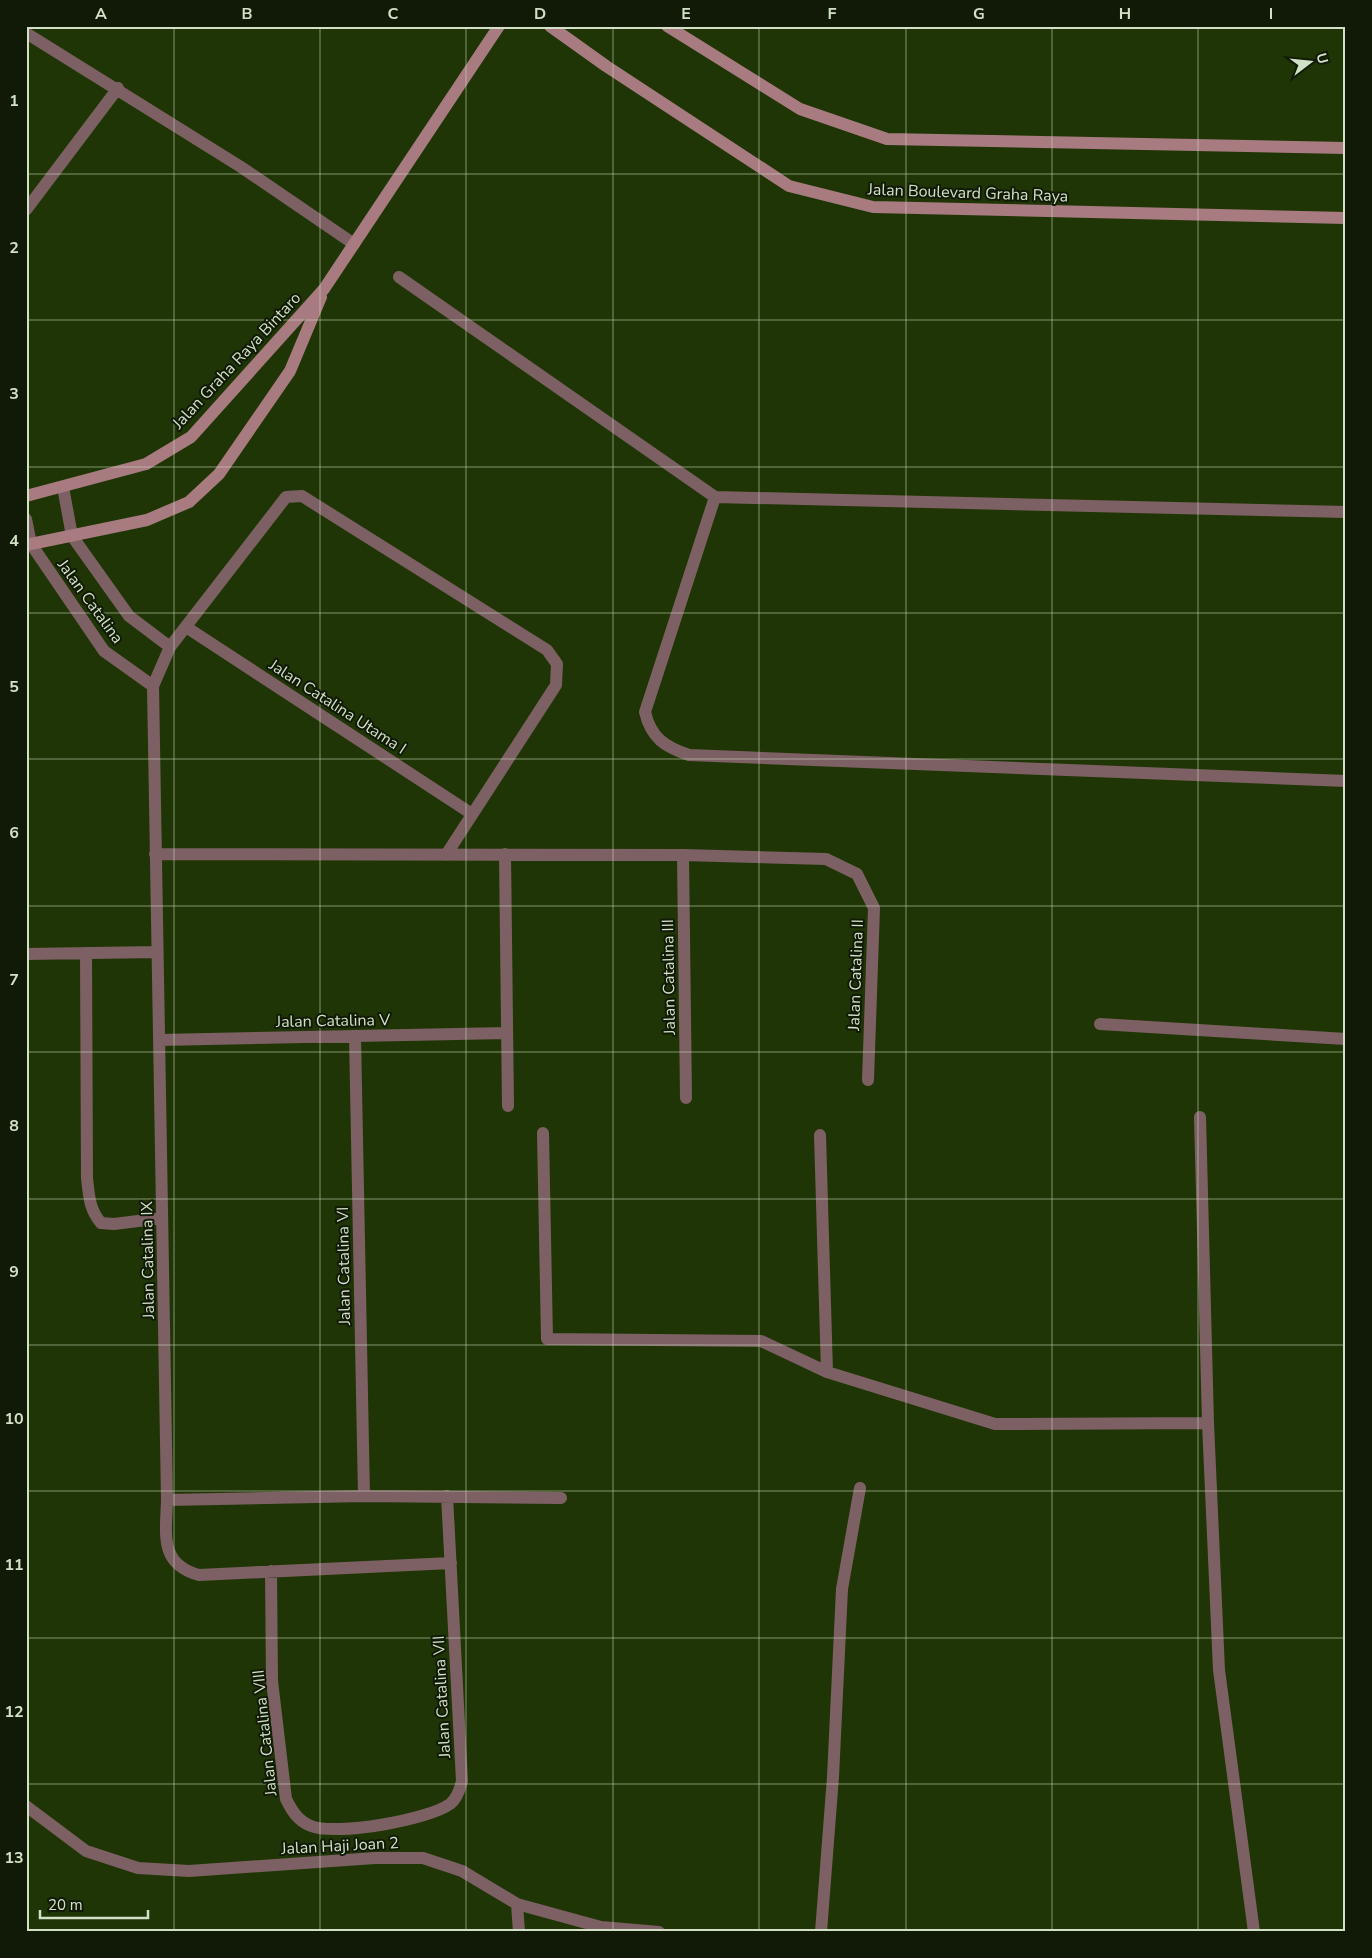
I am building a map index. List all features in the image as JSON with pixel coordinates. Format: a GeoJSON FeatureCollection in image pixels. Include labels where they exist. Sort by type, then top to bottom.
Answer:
{"type":"FeatureCollection","features":[{"type":"Feature","properties":{"kind":"main road","name":"Jalan Graha Raya Bintaro"},"geometry":{"type":"LineString","coordinates":[[26,496],[146,464],[191,437],[324,289],[499,26]]}},
{"type":"Feature","properties":{"kind":"main road","name":"Jalan Boulevard Graha Raya"},"geometry":{"type":"LineString","coordinates":[[550,26],[606,66],[789,186],[873,207],[1346,218]]}},
{"type":"Feature","properties":{"kind":"main road"},"geometry":{"type":"LineString","coordinates":[[667,26],[800,109],[887,139],[1346,148]]}},
{"type":"Feature","properties":{"kind":"main road","name":"Jalan Graha Raya Bintaro"},"geometry":{"type":"LineString","coordinates":[[29,545],[147,520],[189,502],[219,474],[290,371],[324,289]]}},
{"type":"Feature","properties":{"kind":"street"},"geometry":{"type":"LineString","coordinates":[[26,33],[118,88],[354,244]]}},
{"type":"Feature","properties":{"kind":"street"},"geometry":{"type":"LineString","coordinates":[[26,210],[118,88]]}},
{"type":"Feature","properties":{"kind":"street"},"geometry":{"type":"LineString","coordinates":[[398,277],[715,497],[1346,512]]}},
{"type":"Feature","properties":{"kind":"street","name":"Jalan Catalina"},"geometry":{"type":"LineString","coordinates":[[62,487],[72,536],[129,616],[170,647]]}},
{"type":"Feature","properties":{"kind":"street"},"geometry":{"type":"LineString","coordinates":[[153,686],[170,647],[282,500],[290,496],[299,495],[547,650],[557,664],[556,685],[446,854]]}},
{"type":"Feature","properties":{"kind":"street"},"geometry":{"type":"LineString","coordinates":[[715,497],[645,712],[648,726],[658,739],[672,750],[689,755],[1346,781]]}},
{"type":"Feature","properties":{"kind":"street","name":"Jalan Catalina"},"geometry":{"type":"LineString","coordinates":[[26,519],[29,545],[104,651],[153,686]]}},
{"type":"Feature","properties":{"kind":"street","name":"Jalan Catalina Utama I"},"geometry":{"type":"LineString","coordinates":[[186,626],[472,814]]}},
{"type":"Feature","properties":{"kind":"street","name":"Jalan Catalina IX"},"geometry":{"type":"LineString","coordinates":[[153,686],[167,1500],[166,1541],[168,1553],[177,1564],[186,1571],[198,1575],[271,1571]]}},
{"type":"Feature","properties":{"kind":"street"},"geometry":{"type":"LineString","coordinates":[[156,854],[683,855]]}},
{"type":"Feature","properties":{"kind":"street"},"geometry":{"type":"LineString","coordinates":[[505,854],[508,1106]]}},
{"type":"Feature","properties":{"kind":"street","name":"Jalan Catalina II"},"geometry":{"type":"LineString","coordinates":[[683,855],[826,858],[858,874],[874,908],[868,1080]]}},
{"type":"Feature","properties":{"kind":"street","name":"Jalan Catalina III"},"geometry":{"type":"LineString","coordinates":[[683,855],[686,1098]]}},
{"type":"Feature","properties":{"kind":"street"},"geometry":{"type":"LineString","coordinates":[[26,954],[157,952]]}},
{"type":"Feature","properties":{"kind":"street"},"geometry":{"type":"LineString","coordinates":[[86,953],[87,1168],[89,1203],[93,1214],[101,1223],[114,1224],[162,1218]]}},
{"type":"Feature","properties":{"kind":"street"},"geometry":{"type":"LineString","coordinates":[[1100,1024],[1346,1039]]}},
{"type":"Feature","properties":{"kind":"street","name":"Jalan Catalina V"},"geometry":{"type":"LineString","coordinates":[[159,1040],[507,1033]]}},
{"type":"Feature","properties":{"kind":"street","name":"Jalan Catalina VI"},"geometry":{"type":"LineString","coordinates":[[355,1036],[364,1496]]}},
{"type":"Feature","properties":{"kind":"street"},"geometry":{"type":"LineString","coordinates":[[1200,1117],[1208,1423],[1219,1670],[1254,1932]]}},
{"type":"Feature","properties":{"kind":"street"},"geometry":{"type":"LineString","coordinates":[[543,1133],[547,1339],[761,1341],[827,1372],[995,1424],[1208,1423]]}},
{"type":"Feature","properties":{"kind":"street"},"geometry":{"type":"LineString","coordinates":[[820,1134],[827,1372]]}},
{"type":"Feature","properties":{"kind":"street"},"geometry":{"type":"LineString","coordinates":[[821,1932],[833,1777],[842,1589],[860,1488]]}},
{"type":"Feature","properties":{"kind":"street"},"geometry":{"type":"LineString","coordinates":[[167,1500],[364,1496],[562,1498]]}},
{"type":"Feature","properties":{"kind":"street","name":"Jalan Catalina VII"},"geometry":{"type":"LineString","coordinates":[[366,1826],[428,1815],[451,1804],[458,1794],[462,1772],[459,1745],[447,1496]]}},
{"type":"Feature","properties":{"kind":"street"},"geometry":{"type":"LineString","coordinates":[[271,1571],[451,1564]]}},
{"type":"Feature","properties":{"kind":"street","name":"Jalan Catalina VIII"},"geometry":{"type":"LineString","coordinates":[[271,1571],[272,1680],[286,1799],[300,1820],[310,1826],[322,1829],[366,1826]]}},
{"type":"Feature","properties":{"kind":"street","name":"Jalan Haji Joan 2"},"geometry":{"type":"LineString","coordinates":[[26,1806],[86,1851],[138,1868],[189,1871],[375,1858],[424,1858],[462,1871],[517,1904],[601,1927],[658,1932]]}},
{"type":"Feature","properties":{"kind":"street"},"geometry":{"type":"LineString","coordinates":[[517,1904],[519,1932]]}}]}
